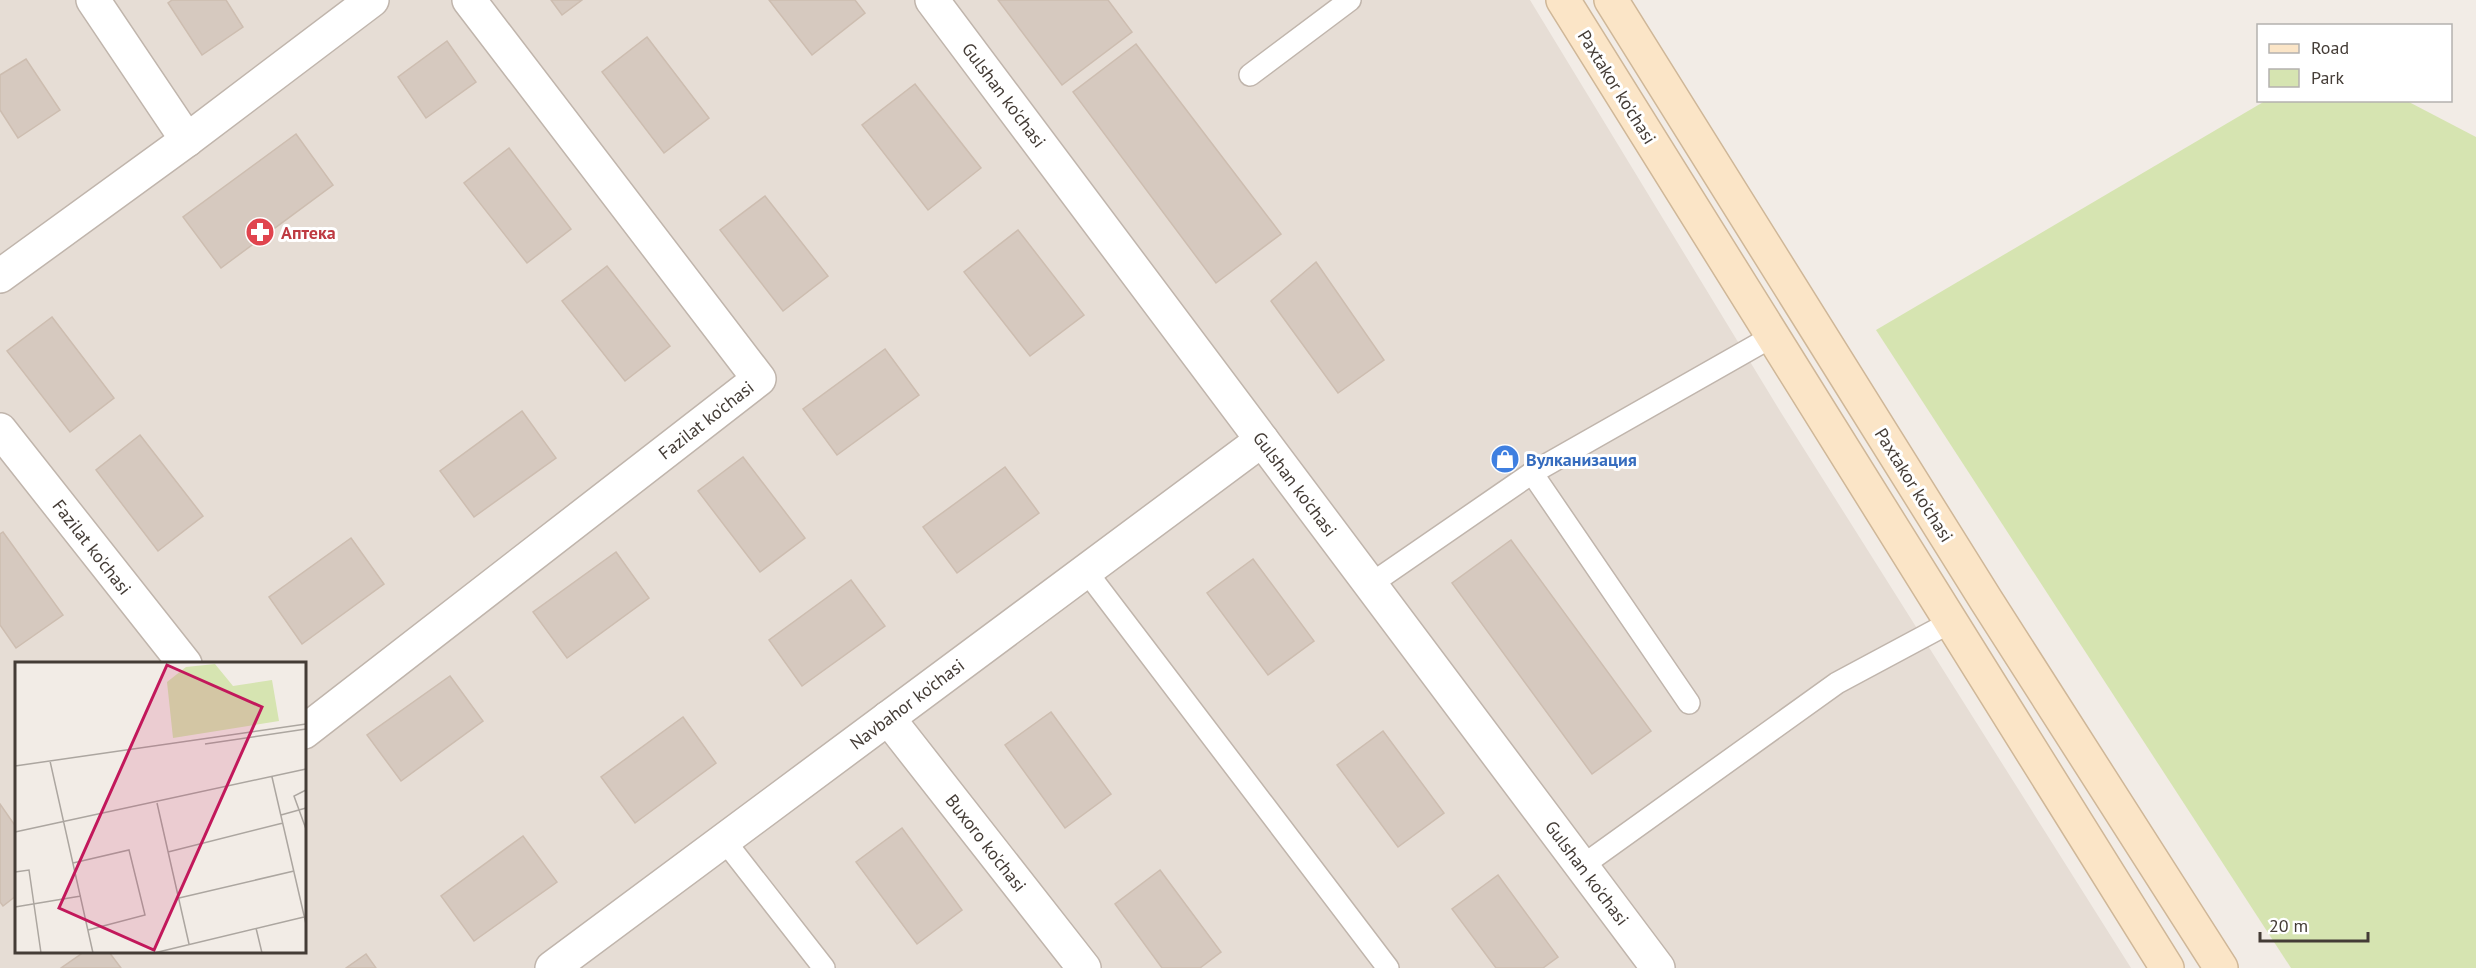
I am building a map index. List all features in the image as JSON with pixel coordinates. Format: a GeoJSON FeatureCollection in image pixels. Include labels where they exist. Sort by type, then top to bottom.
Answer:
{"type":"FeatureCollection","features":[{"type":"Feature","properties":{"kind":"main road","name":"Paxtakor ko'chasi"},"geometry":{"type":"LineString","coordinates":[[1563,0],[1949,623],[2167,968]]}},
{"type":"Feature","properties":{"kind":"main road","name":"Paxtakor ko'chasi"},"geometry":{"type":"LineString","coordinates":[[1611,0],[1986,600],[2221,968]]}},
{"type":"Feature","properties":{"kind":"street"},"geometry":{"type":"LineString","coordinates":[[93,0],[187,140]]}},
{"type":"Feature","properties":{"kind":"street"},"geometry":{"type":"LineString","coordinates":[[0,276],[187,140],[372,0]]}},
{"type":"Feature","properties":{"kind":"street","name":"Fazilat ko'chasi"},"geometry":{"type":"LineString","coordinates":[[306,730],[759,379],[469,0]]}},
{"type":"Feature","properties":{"kind":"street","name":"Gulshan ko'chasi"},"geometry":{"type":"LineString","coordinates":[[932,0],[1658,968]]}},
{"type":"Feature","properties":{"kind":"street","name":"Fazilat ko'chasi"},"geometry":{"type":"LineString","coordinates":[[0,430],[184,662]]}},
{"type":"Feature","properties":{"kind":"street","name":"Navbahor ko'chasi"},"geometry":{"type":"LineString","coordinates":[[552,968],[1262,440]]}},
{"type":"Feature","properties":{"kind":"street","name":"Buxoro ko'chasi"},"geometry":{"type":"LineString","coordinates":[[888,718],[1084,968]]}},
{"type":"Feature","properties":{"kind":"lane"},"geometry":{"type":"LineString","coordinates":[[1250,75],[1350,0]]}},
{"type":"Feature","properties":{"kind":"lane"},"geometry":{"type":"LineString","coordinates":[[1371,584],[1532,473],[1773,336]]}},
{"type":"Feature","properties":{"kind":"lane"},"geometry":{"type":"LineString","coordinates":[[1532,473],[1689,703]]}},
{"type":"Feature","properties":{"kind":"lane"},"geometry":{"type":"LineString","coordinates":[[1086,570],[1388,968]]}},
{"type":"Feature","properties":{"kind":"lane"},"geometry":{"type":"LineString","coordinates":[[1582,866],[1837,683],[1949,623]]}},
{"type":"Feature","properties":{"kind":"lane"},"geometry":{"type":"LineString","coordinates":[[724,840],[824,968]]}},
{"type":"Feature","properties":{"kind":"shaded area"},"geometry":{"type":"Polygon","coordinates":[[[0,0],[1530,0],[1780,411],[2131,968],[0,968],[0,0]]]}},
{"type":"Feature","properties":{"kind":"green space"},"geometry":{"type":"Polygon","coordinates":[[[2263,102],[2409,102],[2476,137],[2476,968],[2291,968],[1876,330],[2263,102]]]}},
{"type":"Feature","properties":{"kind":"building"},"geometry":{"type":"Polygon","coordinates":[[[172,0],[226,0],[243,27],[202,55],[168,3],[172,0]]]}},
{"type":"Feature","properties":{"kind":"building"},"geometry":{"type":"Polygon","coordinates":[[[551,0],[582,0],[562,15],[551,0]]]}},
{"type":"Feature","properties":{"kind":"building"},"geometry":{"type":"Polygon","coordinates":[[[769,0],[855,0],[865,13],[812,55],[769,0]]]}},
{"type":"Feature","properties":{"kind":"building"},"geometry":{"type":"Polygon","coordinates":[[[998,0],[1108,0],[1132,32],[1062,85],[998,0]]]}},
{"type":"Feature","properties":{"kind":"building"},"geometry":{"type":"Polygon","coordinates":[[[647,37],[709,118],[664,153],[602,72],[647,37]]]}},
{"type":"Feature","properties":{"kind":"building"},"geometry":{"type":"Polygon","coordinates":[[[447,41],[476,82],[426,118],[398,77],[447,41]]]}},
{"type":"Feature","properties":{"kind":"building"},"geometry":{"type":"Polygon","coordinates":[[[1136,44],[1281,234],[1216,283],[1073,92],[1136,44]]]}},
{"type":"Feature","properties":{"kind":"building"},"geometry":{"type":"Polygon","coordinates":[[[26,59],[60,110],[18,138],[0,110],[0,75],[26,59]]]}},
{"type":"Feature","properties":{"kind":"building"},"geometry":{"type":"Polygon","coordinates":[[[915,84],[981,168],[928,210],[862,125],[915,84]]]}},
{"type":"Feature","properties":{"kind":"building"},"geometry":{"type":"Polygon","coordinates":[[[296,134],[333,185],[221,268],[183,217],[296,134]]]}},
{"type":"Feature","properties":{"kind":"building"},"geometry":{"type":"Polygon","coordinates":[[[509,148],[571,229],[527,263],[464,183],[509,148]]]}},
{"type":"Feature","properties":{"kind":"building"},"geometry":{"type":"Polygon","coordinates":[[[765,196],[828,276],[783,311],[720,230],[765,196]]]}},
{"type":"Feature","properties":{"kind":"building"},"geometry":{"type":"Polygon","coordinates":[[[1018,230],[1084,315],[1030,356],[964,272],[1018,230]]]}},
{"type":"Feature","properties":{"kind":"building"},"geometry":{"type":"Polygon","coordinates":[[[1316,262],[1384,360],[1338,393],[1271,301],[1316,262]]]}},
{"type":"Feature","properties":{"kind":"building"},"geometry":{"type":"Polygon","coordinates":[[[607,266],[670,346],[625,381],[562,301],[607,266]]]}},
{"type":"Feature","properties":{"kind":"building"},"geometry":{"type":"Polygon","coordinates":[[[52,317],[114,398],[70,432],[7,351],[52,317]]]}},
{"type":"Feature","properties":{"kind":"building"},"geometry":{"type":"Polygon","coordinates":[[[885,349],[919,395],[837,455],[803,409],[885,349]]]}},
{"type":"Feature","properties":{"kind":"building"},"geometry":{"type":"Polygon","coordinates":[[[522,411],[556,458],[474,517],[440,471],[522,411]]]}},
{"type":"Feature","properties":{"kind":"building"},"geometry":{"type":"Polygon","coordinates":[[[140,435],[203,516],[158,551],[96,470],[140,435]]]}},
{"type":"Feature","properties":{"kind":"building"},"geometry":{"type":"Polygon","coordinates":[[[743,457],[805,538],[760,572],[698,491],[743,457]]]}},
{"type":"Feature","properties":{"kind":"building"},"geometry":{"type":"Polygon","coordinates":[[[1005,467],[1039,513],[957,573],[923,527],[1005,467]]]}},
{"type":"Feature","properties":{"kind":"building"},"geometry":{"type":"Polygon","coordinates":[[[3,532],[63,615],[16,648],[0,625],[0,534],[3,532]]]}},
{"type":"Feature","properties":{"kind":"building"},"geometry":{"type":"Polygon","coordinates":[[[351,538],[384,584],[302,644],[269,597],[351,538]]]}},
{"type":"Feature","properties":{"kind":"building"},"geometry":{"type":"Polygon","coordinates":[[[1511,540],[1651,731],[1592,774],[1452,583],[1511,540]]]}},
{"type":"Feature","properties":{"kind":"building"},"geometry":{"type":"Polygon","coordinates":[[[616,552],[649,598],[567,658],[533,612],[616,552]]]}},
{"type":"Feature","properties":{"kind":"building"},"geometry":{"type":"Polygon","coordinates":[[[1253,559],[1314,641],[1268,675],[1207,593],[1253,559]]]}},
{"type":"Feature","properties":{"kind":"building"},"geometry":{"type":"Polygon","coordinates":[[[851,580],[885,626],[802,686],[769,640],[851,580]]]}},
{"type":"Feature","properties":{"kind":"building"},"geometry":{"type":"Polygon","coordinates":[[[450,676],[483,721],[401,781],[367,735],[450,676]]]}},
{"type":"Feature","properties":{"kind":"building"},"geometry":{"type":"Polygon","coordinates":[[[1051,712],[1111,794],[1065,828],[1005,745],[1051,712]]]}},
{"type":"Feature","properties":{"kind":"building"},"geometry":{"type":"Polygon","coordinates":[[[683,717],[716,763],[635,823],[601,777],[683,717]]]}},
{"type":"Feature","properties":{"kind":"building"},"geometry":{"type":"Polygon","coordinates":[[[1383,731],[1444,813],[1398,847],[1337,765],[1383,731]]]}},
{"type":"Feature","properties":{"kind":"building"},"geometry":{"type":"Polygon","coordinates":[[[0,804],[15,826],[15,897],[3,906],[0,902],[0,804]]]}},
{"type":"Feature","properties":{"kind":"building"},"geometry":{"type":"Polygon","coordinates":[[[902,828],[962,910],[917,944],[856,862],[902,828]]]}},
{"type":"Feature","properties":{"kind":"building"},"geometry":{"type":"Polygon","coordinates":[[[523,836],[557,882],[474,941],[441,896],[523,836]]]}},
{"type":"Feature","properties":{"kind":"building"},"geometry":{"type":"Polygon","coordinates":[[[1160,870],[1221,952],[1200,968],[1162,968],[1115,904],[1160,870]]]}},
{"type":"Feature","properties":{"kind":"building"},"geometry":{"type":"Polygon","coordinates":[[[1498,875],[1558,957],[1543,968],[1496,968],[1452,909],[1498,875]]]}},
{"type":"Feature","properties":{"kind":"building"},"geometry":{"type":"Polygon","coordinates":[[[83,953],[110,953],[121,968],[61,968],[83,953]]]}},
{"type":"Feature","properties":{"kind":"building"},"geometry":{"type":"Polygon","coordinates":[[[366,954],[376,968],[346,968],[366,954]]]}},
{"type":"Feature","properties":{"kind":"place","name":"Аптека"},"geometry":{"type":"Point","coordinates":[260,232]}},
{"type":"Feature","properties":{"kind":"place","name":"Вулканизация"},"geometry":{"type":"Point","coordinates":[1505,459]}}]}
